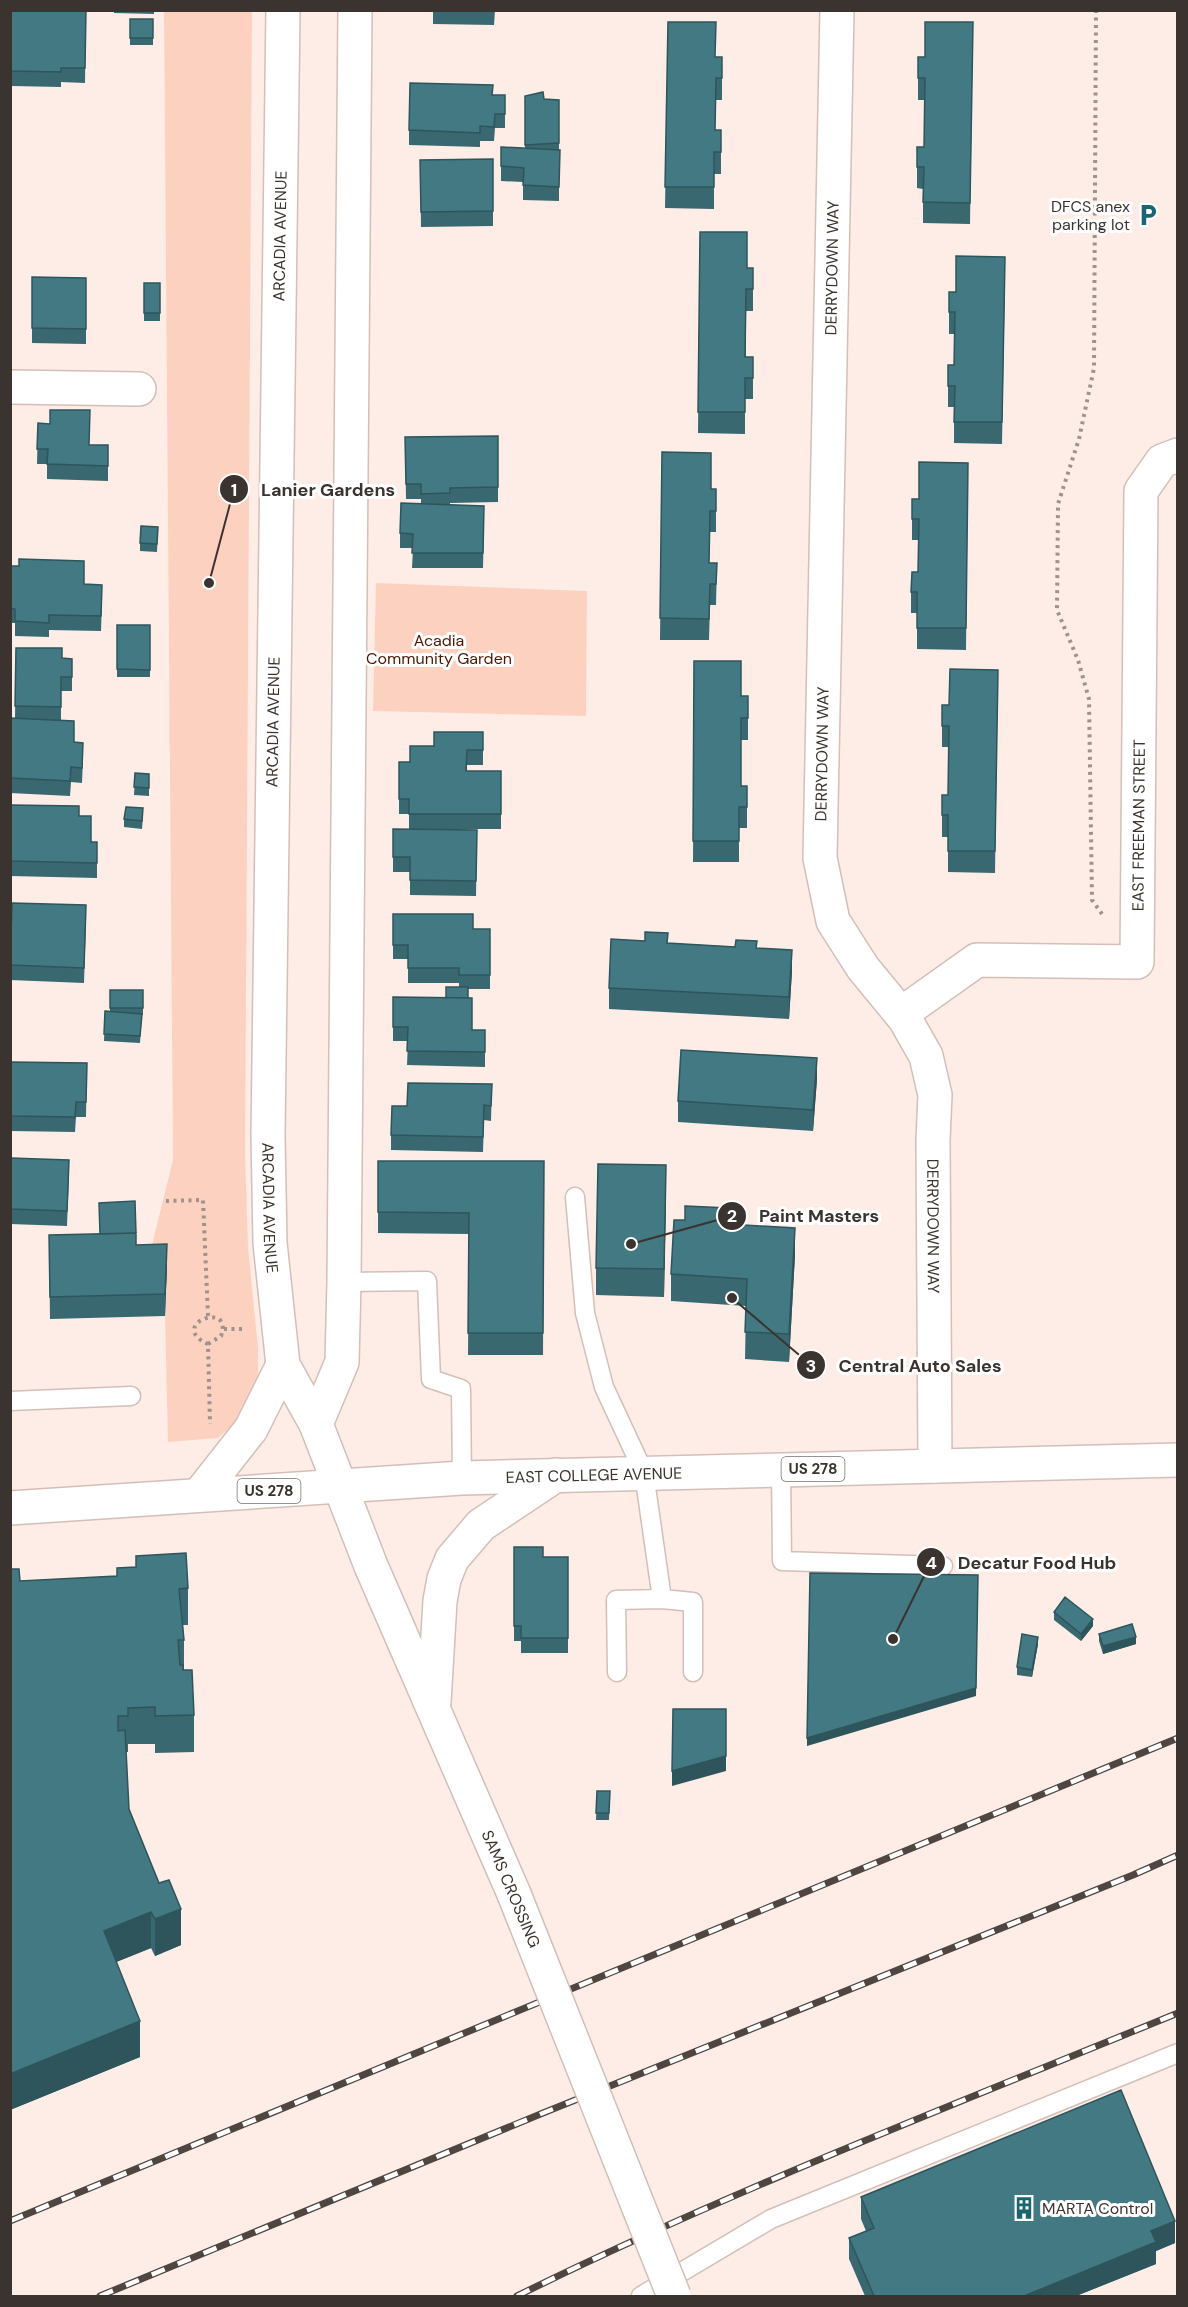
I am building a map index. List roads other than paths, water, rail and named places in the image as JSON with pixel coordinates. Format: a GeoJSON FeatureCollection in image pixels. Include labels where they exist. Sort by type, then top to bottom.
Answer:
{"type":"FeatureCollection","features":[{"type":"Feature","properties":{"kind":"street","name":"ARCADIA AVENUE"},"geometry":{"type":"LineString","coordinates":[[283,10],[268,1135],[270,1243],[284,1365],[316,1424],[338,1487]]}},
{"type":"Feature","properties":{"kind":"street"},"geometry":{"type":"LineString","coordinates":[[316,1424],[342,1362],[355,10]]}},
{"type":"Feature","properties":{"kind":"street","name":"DERRYDOWN WAY"},"geometry":{"type":"LineString","coordinates":[[837,10],[820,858],[833,921],[863,968],[901,1014],[926,1056],[935,1095],[933,1140],[935,1466]]}},
{"type":"Feature","properties":{"kind":"street"},"geometry":{"type":"LineString","coordinates":[[10,387],[139,389]]}},
{"type":"Feature","properties":{"kind":"street","name":"EAST FREEMAN STREET"},"geometry":{"type":"LineString","coordinates":[[901,1014],[977,960],[1137,962],[1141,491],[1162,461],[1178,455]]}},
{"type":"Feature","properties":{"kind":"street"},"geometry":{"type":"LineString","coordinates":[[200,1495],[251,1429],[284,1365]]}},
{"type":"Feature","properties":{"kind":"street","name":"EAST COLLEGE AVENUE"},"geometry":{"type":"LineString","coordinates":[[10,1508],[462,1478],[1178,1460]]}},
{"type":"Feature","properties":{"kind":"street"},"geometry":{"type":"LineString","coordinates":[[434,1707],[440,1601],[444,1579],[452,1559],[481,1525],[556,1475]]}},
{"type":"Feature","properties":{"kind":"street","name":"SAMS CROSSING"},"geometry":{"type":"LineString","coordinates":[[338,1487],[370,1566],[434,1707],[514,1894],[675,2296]]}},
{"type":"Feature","properties":{"kind":"lane"},"geometry":{"type":"LineString","coordinates":[[575,1197],[585,1313],[603,1387],[644,1473],[662,1599]]}},
{"type":"Feature","properties":{"kind":"lane"},"geometry":{"type":"LineString","coordinates":[[344,1282],[427,1281],[431,1379],[461,1389],[462,1478]]}},
{"type":"Feature","properties":{"kind":"lane"},"geometry":{"type":"LineString","coordinates":[[10,1401],[131,1396]]}},
{"type":"Feature","properties":{"kind":"lane"},"geometry":{"type":"LineString","coordinates":[[781,1469],[782,1561],[943,1566]]}},
{"type":"Feature","properties":{"kind":"lane"},"geometry":{"type":"LineString","coordinates":[[617,1672],[616,1600],[662,1599],[693,1602],[693,1672]]}},
{"type":"Feature","properties":{"kind":"lane"},"geometry":{"type":"LineString","coordinates":[[641,2296],[771,2219],[1178,2053]]}},
{"type":"Feature","properties":{"kind":"railway"},"geometry":{"type":"LineString","coordinates":[[10,2221],[1178,1738]]}},
{"type":"Feature","properties":{"kind":"railway"},"geometry":{"type":"LineString","coordinates":[[100,2296],[1178,1855]]}},
{"type":"Feature","properties":{"kind":"railway"},"geometry":{"type":"LineString","coordinates":[[517,2296],[762,2184],[1178,2013]]}},
{"type":"Feature","properties":{"kind":"place","name":"DFCS anex parking lot"},"geometry":{"type":"Point","coordinates":[1148,215]}},
{"type":"Feature","properties":{"kind":"place","name":"Lanier Gardens"},"geometry":{"type":"Point","coordinates":[209,583]}},
{"type":"Feature","properties":{"kind":"place","name":"Paint Masters"},"geometry":{"type":"Point","coordinates":[631,1244]}},
{"type":"Feature","properties":{"kind":"place","name":"Central Auto Sales"},"geometry":{"type":"Point","coordinates":[732,1298]}},
{"type":"Feature","properties":{"kind":"place","name":"Decatur Food Hub"},"geometry":{"type":"Point","coordinates":[893,1639]}},
{"type":"Feature","properties":{"kind":"place","name":"MARTA Control"},"geometry":{"type":"Point","coordinates":[1024,2208]}},
{"type":"Feature","properties":{"kind":"park label","name":"Acadia Community Garden"},"geometry":{"type":"Point","coordinates":[439,649]}}]}
